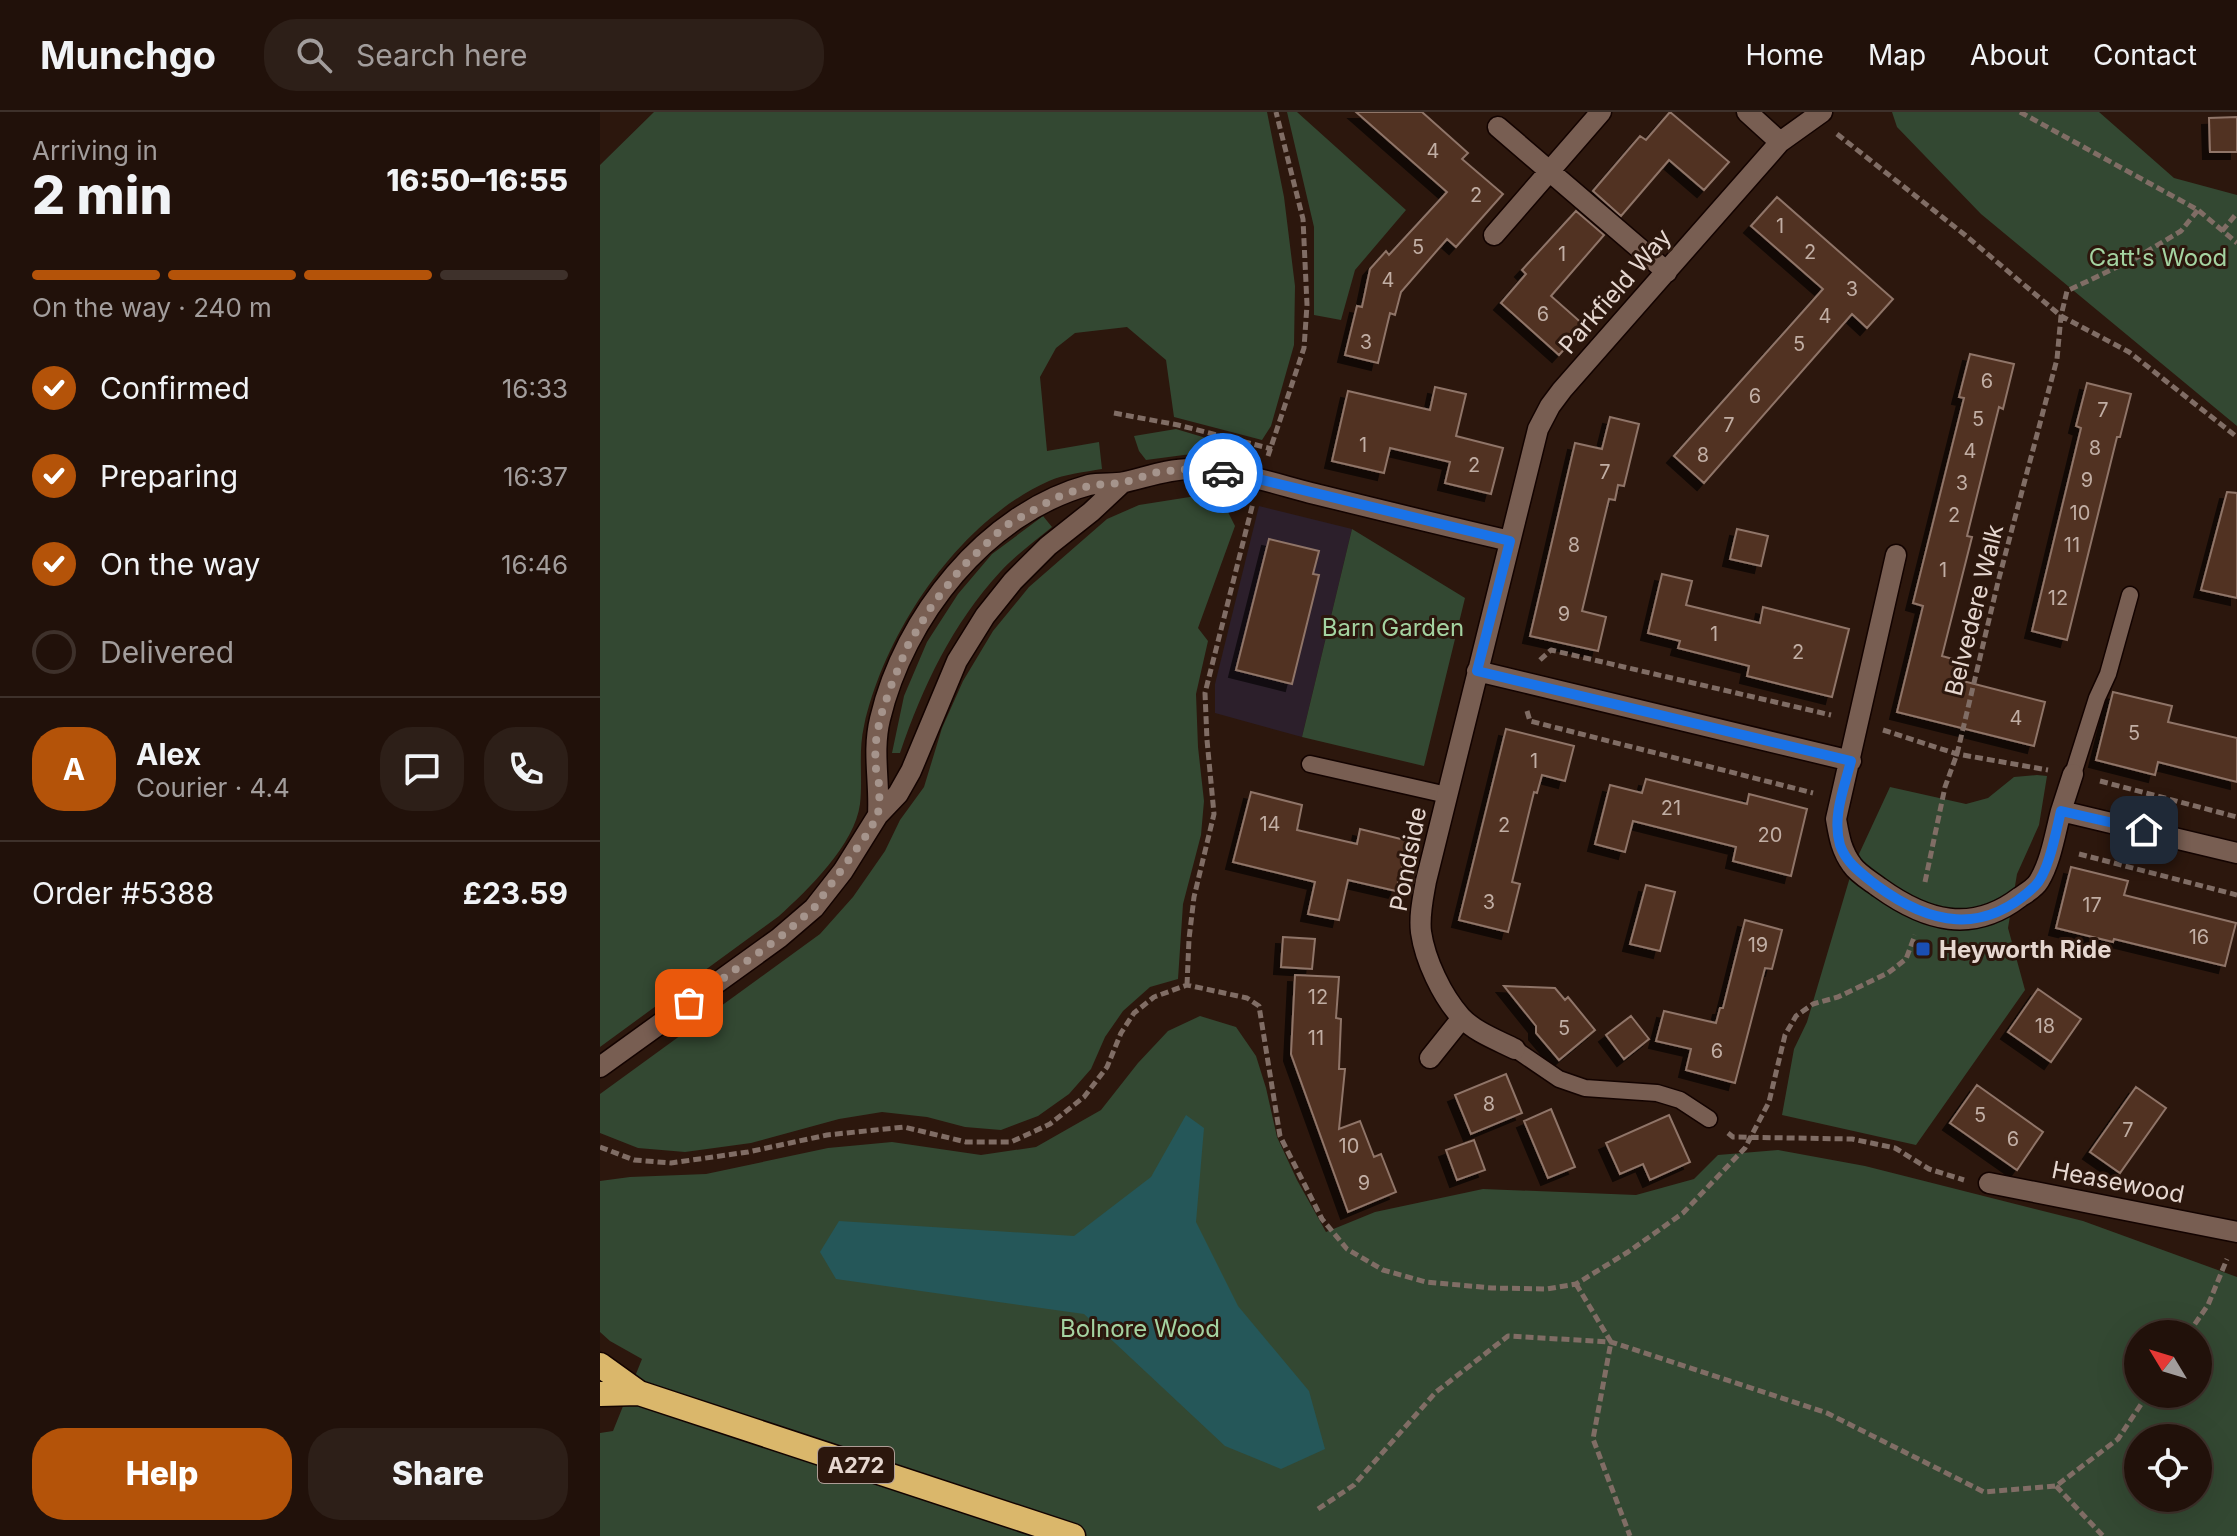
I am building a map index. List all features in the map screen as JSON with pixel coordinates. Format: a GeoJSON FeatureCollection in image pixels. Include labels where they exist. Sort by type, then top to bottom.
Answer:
{"type":"FeatureCollection","features":[{"type":"Feature","properties":{"kind":"highway","name":"A272"},"geometry":{"type":"LineString","coordinates":[[600,1365],[639,1393],[1073,1536]]}},
{"type":"Feature","properties":{"kind":"highway","name":"A272"},"geometry":{"type":"LineString","coordinates":[[600,1394],[639,1393]]}},
{"type":"Feature","properties":{"kind":"street"},"geometry":{"type":"LineString","coordinates":[[1494,235],[1601,112]]}},
{"type":"Feature","properties":{"kind":"street"},"geometry":{"type":"LineString","coordinates":[[1747,112],[1780,142]]}},
{"type":"Feature","properties":{"kind":"street","name":"Parkfield Way"},"geometry":{"type":"LineString","coordinates":[[1477,671],[1538,429],[1550,406],[1780,142],[1819,114]]}},
{"type":"Feature","properties":{"kind":"street"},"geometry":{"type":"LineString","coordinates":[[1498,127],[1667,272]]}},
{"type":"Feature","properties":{"kind":"street"},"geometry":{"type":"LineString","coordinates":[[878,815],[880,789],[875,747],[880,718],[908,645],[933,604],[962,567],[1005,526],[1055,498],[1091,485],[1122,483],[1158,472],[1190,469],[1242,475],[1510,541]]}},
{"type":"Feature","properties":{"kind":"street"},"geometry":{"type":"LineString","coordinates":[[600,1067],[779,938],[814,908],[843,871],[878,815],[898,794],[911,771],[957,661],[985,616],[1013,581],[1048,546],[1122,483]]}},
{"type":"Feature","properties":{"kind":"street"},"geometry":{"type":"LineString","coordinates":[[1896,555],[1836,819],[1841,846],[1853,867],[1919,912],[1951,920],[1978,918],[2002,911],[2038,884],[2073,774]]}},
{"type":"Feature","properties":{"kind":"street"},"geometry":{"type":"LineString","coordinates":[[1477,671],[1851,761]]}},
{"type":"Feature","properties":{"kind":"street","name":"Pondside"},"geometry":{"type":"LineString","coordinates":[[1477,671],[1426,881],[1421,932],[1430,962],[1462,1018],[1484,1034],[1515,1049]]}},
{"type":"Feature","properties":{"kind":"street"},"geometry":{"type":"LineString","coordinates":[[2061,811],[2237,853]]}},
{"type":"Feature","properties":{"kind":"street"},"geometry":{"type":"LineString","coordinates":[[1430,1058],[1462,1018]]}},
{"type":"Feature","properties":{"kind":"street","name":"Heasewood"},"geometry":{"type":"LineString","coordinates":[[1989,1183],[2234,1241]]}},
{"type":"Feature","properties":{"kind":"lane"},"geometry":{"type":"LineString","coordinates":[[2073,774],[2097,698],[2108,674],[2130,595]]}},
{"type":"Feature","properties":{"kind":"lane","name":"Pondside"},"geometry":{"type":"LineString","coordinates":[[1310,764],[1447,795]]}},
{"type":"Feature","properties":{"kind":"lane","name":"Pondside"},"geometry":{"type":"LineString","coordinates":[[1515,1049],[1559,1079],[1585,1088],[1657,1093],[1680,1100],[1709,1119]]}},
{"type":"Feature","properties":{"kind":"path"},"geometry":{"type":"LineString","coordinates":[[1264,467],[1304,348],[1307,305],[1303,219],[1276,112]]}},
{"type":"Feature","properties":{"kind":"path"},"geometry":{"type":"LineString","coordinates":[[2020,112],[2198,210],[2237,243]]}},
{"type":"Feature","properties":{"kind":"path"},"geometry":{"type":"LineString","coordinates":[[1819,114],[2061,316],[2129,352],[2237,437]]}},
{"type":"Feature","properties":{"kind":"path"},"geometry":{"type":"LineString","coordinates":[[2061,316],[2067,291],[2136,258],[2181,231],[2198,210]]}},
{"type":"Feature","properties":{"kind":"path"},"geometry":{"type":"LineString","coordinates":[[2222,231],[2237,213]]}},
{"type":"Feature","properties":{"kind":"path","name":"Belvedere Walk"},"geometry":{"type":"LineString","coordinates":[[1576,1284],[1683,1213],[1745,1148],[1769,1102],[1785,1035],[1796,1016],[1813,1004],[1838,997],[1888,973],[1906,959],[1914,937],[1945,787],[1957,754],[1998,582],[2057,359],[2061,316]]}},
{"type":"Feature","properties":{"kind":"path"},"geometry":{"type":"LineString","coordinates":[[1114,413],[1178,425],[1272,449]]}},
{"type":"Feature","properties":{"kind":"path"},"geometry":{"type":"LineString","coordinates":[[1187,985],[1194,897],[1214,814],[1205,693],[1256,495]]}},
{"type":"Feature","properties":{"kind":"path"},"geometry":{"type":"LineString","coordinates":[[1519,680],[1530,721],[1841,800]]}},
{"type":"Feature","properties":{"kind":"path"},"geometry":{"type":"LineString","coordinates":[[2051,847],[2237,895]]}},
{"type":"Feature","properties":{"kind":"path"},"geometry":{"type":"LineString","coordinates":[[600,1147],[634,1160],[671,1163],[748,1152],[827,1135],[904,1127],[966,1142],[1011,1142],[1050,1124],[1084,1097],[1107,1067],[1121,1033],[1134,1013],[1154,997],[1187,985],[1247,998],[1259,1006],[1280,1136],[1322,1219],[1347,1249],[1383,1270],[1426,1282],[1547,1289],[1576,1284],[1611,1342],[1593,1439],[1630,1536]]}},
{"type":"Feature","properties":{"kind":"path"},"geometry":{"type":"LineString","coordinates":[[1750,1137],[1852,1139],[1895,1148],[1929,1169],[1972,1182],[1989,1183]]}},
{"type":"Feature","properties":{"kind":"path"},"geometry":{"type":"LineString","coordinates":[[2198,1320],[2208,1305],[2234,1241]]}},
{"type":"Feature","properties":{"kind":"path"},"geometry":{"type":"LineString","coordinates":[[1318,1509],[1354,1485],[1436,1392],[1508,1336],[1611,1342],[1827,1413],[1984,1492],[2056,1486],[2118,1439],[2139,1408]]}},
{"type":"Feature","properties":{"kind":"path"},"geometry":{"type":"LineString","coordinates":[[2056,1486],[2103,1536]]}},
{"type":"Feature","properties":{"kind":"shaded area"},"geometry":{"type":"Polygon","coordinates":[[[1259,506],[1352,529],[1302,737],[1215,713],[1215,684],[1259,506]]]}},
{"type":"Feature","properties":{"kind":"green space"},"geometry":{"type":"Polygon","coordinates":[[[654,112],[1267,112],[1284,197],[1295,286],[1294,345],[1271,426],[1262,440],[1174,417],[1166,360],[1127,327],[1075,333],[1056,348],[1040,377],[1047,451],[1099,442],[1102,469],[1049,481],[1016,499],[956,551],[908,617],[874,690],[862,736],[860,804],[840,850],[816,880],[779,916],[600,1047],[600,165],[654,112]]]}},
{"type":"Feature","properties":{"kind":"green space"},"geometry":{"type":"Polygon","coordinates":[[[1287,112],[1297,112],[1406,210],[1355,270],[1341,320],[1314,315],[1314,227],[1287,112]]]}},
{"type":"Feature","properties":{"kind":"green space","name":"Catt's Wood"},"geometry":{"type":"Polygon","coordinates":[[[1892,112],[2099,112],[2174,178],[2237,195],[2237,426],[1981,214],[1897,127],[1892,112]]]}},
{"type":"Feature","properties":{"kind":"green space"},"geometry":{"type":"Polygon","coordinates":[[[1176,429],[1253,452],[1254,459],[1199,453],[1146,460],[1134,436],[1176,429]]]}},
{"type":"Feature","properties":{"kind":"green space"},"geometry":{"type":"Polygon","coordinates":[[[1196,496],[1226,508],[1235,526],[1198,628],[1208,641],[1196,694],[1204,801],[1201,835],[1183,904],[1178,979],[1150,987],[1123,1011],[1105,1037],[1091,1069],[1069,1094],[1038,1116],[1001,1130],[965,1127],[927,1117],[882,1112],[839,1119],[751,1143],[685,1152],[638,1148],[600,1133],[600,1094],[820,934],[853,897],[924,787],[942,728],[963,681],[993,631],[1029,587],[1107,519],[1139,505],[1196,496]]]}},
{"type":"Feature","properties":{"kind":"green space"},"geometry":{"type":"Polygon","coordinates":[[[1043,516],[1052,527],[1007,565],[968,612],[929,680],[900,753],[892,753],[904,696],[927,642],[958,594],[992,554],[1043,516]]]}},
{"type":"Feature","properties":{"kind":"green space","name":"Barn Garden"},"geometry":{"type":"Polygon","coordinates":[[[1352,529],[1465,598],[1424,766],[1302,737],[1352,529]]]}},
{"type":"Feature","properties":{"kind":"green space"},"geometry":{"type":"Polygon","coordinates":[[[2047,776],[2039,825],[2017,874],[2008,928],[2025,990],[1916,1145],[1782,1115],[1794,1049],[1807,1022],[1853,867],[1890,787],[1966,804],[1988,798],[2014,777],[2047,776]]]}},
{"type":"Feature","properties":{"kind":"green space","name":"Bolnore Wood"},"geometry":{"type":"Polygon","coordinates":[[[1200,1016],[1236,1027],[1256,1056],[1277,1137],[1326,1232],[1375,1212],[1483,1189],[1636,1195],[1694,1179],[1718,1155],[1778,1150],[1865,1166],[2083,1221],[2237,1277],[2237,1536],[600,1536],[600,1433],[613,1431],[642,1359],[600,1332],[600,1181],[706,1174],[828,1148],[892,1142],[981,1155],[1036,1147],[1101,1110],[1168,1031],[1200,1016]]]}},
{"type":"Feature","properties":{"kind":"water"},"geometry":{"type":"Polygon","coordinates":[[[1186,1115],[1204,1128],[1196,1222],[1238,1306],[1309,1391],[1325,1449],[1281,1469],[1225,1446],[1084,1314],[836,1279],[820,1252],[839,1221],[1074,1236],[1151,1177],[1186,1115]]]}},
{"type":"Feature","properties":{"kind":"building"},"geometry":{"type":"Polygon","coordinates":[[[1356,112],[1422,112],[1468,153],[1462,159],[1503,194],[1456,247],[1447,239],[1401,292],[1395,315],[1390,313],[1378,363],[1345,355],[1357,306],[1362,307],[1370,269],[1386,251],[1389,255],[1447,192],[1356,112]]]}},
{"type":"Feature","properties":{"kind":"building"},"geometry":{"type":"Polygon","coordinates":[[[1670,112],[1729,162],[1704,190],[1669,160],[1621,216],[1593,191],[1640,136],[1646,140],[1670,112]]]}},
{"type":"Feature","properties":{"kind":"building"},"geometry":{"type":"Polygon","coordinates":[[[2237,117],[2237,152],[2210,152],[2209,118],[2237,117]]]}},
{"type":"Feature","properties":{"kind":"building"},"geometry":{"type":"Polygon","coordinates":[[[1777,197],[1893,299],[1867,328],[1852,314],[1704,483],[1674,456],[1823,289],[1751,226],[1777,197]]]}},
{"type":"Feature","properties":{"kind":"building"},"geometry":{"type":"Polygon","coordinates":[[[1576,211],[1604,235],[1551,296],[1585,326],[1559,355],[1501,303],[1526,274],[1522,270],[1576,211]]]}},
{"type":"Feature","properties":{"kind":"building"},"geometry":{"type":"Polygon","coordinates":[[[1970,354],[2014,364],[2003,409],[1999,407],[1967,536],[1972,537],[1942,656],[1960,661],[1955,679],[2045,702],[2034,746],[1897,712],[1923,606],[1913,603],[1964,398],[1959,397],[1970,354]]]}},
{"type":"Feature","properties":{"kind":"building"},"geometry":{"type":"Polygon","coordinates":[[[2087,383],[2131,394],[2120,437],[2117,437],[2067,640],[2032,631],[2081,428],[2076,426],[2087,383]]]}},
{"type":"Feature","properties":{"kind":"building"},"geometry":{"type":"Polygon","coordinates":[[[1435,387],[1466,394],[1456,436],[1503,448],[1491,494],[1445,483],[1450,462],[1390,448],[1384,473],[1332,461],[1348,391],[1430,410],[1435,387]]]}},
{"type":"Feature","properties":{"kind":"building"},"geometry":{"type":"Polygon","coordinates":[[[1610,417],[1639,424],[1624,486],[1618,485],[1615,500],[1609,499],[1582,611],[1606,617],[1598,651],[1530,636],[1575,443],[1602,449],[1610,417]]]}},
{"type":"Feature","properties":{"kind":"building"},"geometry":{"type":"Polygon","coordinates":[[[2227,492],[2237,493],[2237,598],[2201,590],[2227,492]]]}},
{"type":"Feature","properties":{"kind":"building"},"geometry":{"type":"Polygon","coordinates":[[[1737,529],[1768,536],[1761,566],[1730,559],[1737,529]]]}},
{"type":"Feature","properties":{"kind":"building"},"geometry":{"type":"Polygon","coordinates":[[[1269,539],[1319,551],[1313,574],[1319,575],[1292,684],[1236,670],[1269,539]]]}},
{"type":"Feature","properties":{"kind":"building"},"geometry":{"type":"Polygon","coordinates":[[[1662,574],[1692,581],[1686,605],[1760,623],[1763,607],[1849,629],[1832,697],[1747,676],[1749,666],[1678,648],[1680,641],[1648,633],[1662,574]]]}},
{"type":"Feature","properties":{"kind":"building"},"geometry":{"type":"Polygon","coordinates":[[[2113,692],[2172,706],[2168,722],[2237,738],[2237,782],[2158,762],[2155,775],[2096,760],[2113,692]]]}},
{"type":"Feature","properties":{"kind":"building"},"geometry":{"type":"Polygon","coordinates":[[[1506,729],[1574,746],[1565,781],[1542,775],[1537,793],[1534,792],[1512,882],[1520,884],[1508,932],[1459,920],[1506,729]]]}},
{"type":"Feature","properties":{"kind":"building"},"geometry":{"type":"Polygon","coordinates":[[[1646,779],[1747,804],[1749,794],[1807,809],[1791,876],[1733,861],[1736,847],[1633,821],[1625,852],[1595,844],[1610,785],[1642,793],[1646,779]]]}},
{"type":"Feature","properties":{"kind":"building"},"geometry":{"type":"Polygon","coordinates":[[[1251,792],[1302,805],[1297,830],[1357,844],[1360,829],[1409,841],[1396,891],[1348,880],[1339,920],[1308,914],[1315,882],[1233,862],[1251,792]]]}},
{"type":"Feature","properties":{"kind":"building"},"geometry":{"type":"Polygon","coordinates":[[[2071,867],[2128,881],[2124,895],[2236,923],[2225,966],[2056,928],[2071,867]]]}},
{"type":"Feature","properties":{"kind":"building"},"geometry":{"type":"Polygon","coordinates":[[[1646,885],[1675,892],[1660,951],[1630,944],[1646,885]]]}},
{"type":"Feature","properties":{"kind":"building"},"geometry":{"type":"Polygon","coordinates":[[[1745,920],[1782,930],[1772,969],[1765,968],[1735,1083],[1686,1070],[1691,1049],[1656,1041],[1664,1011],[1716,1023],[1720,1008],[1723,1008],[1745,920]]]}},
{"type":"Feature","properties":{"kind":"building"},"geometry":{"type":"Polygon","coordinates":[[[1283,937],[1315,939],[1312,969],[1281,967],[1283,937]]]}},
{"type":"Feature","properties":{"kind":"building"},"geometry":{"type":"Polygon","coordinates":[[[1295,975],[1339,977],[1336,1018],[1341,1019],[1339,1069],[1345,1069],[1339,1129],[1360,1121],[1374,1157],[1381,1154],[1396,1192],[1348,1212],[1291,1054],[1295,975]]]}},
{"type":"Feature","properties":{"kind":"building"},"geometry":{"type":"Polygon","coordinates":[[[1504,986],[1555,988],[1565,1000],[1568,997],[1595,1030],[1559,1060],[1504,986]]]}},
{"type":"Feature","properties":{"kind":"building"},"geometry":{"type":"Polygon","coordinates":[[[2038,989],[2081,1019],[2051,1062],[2008,1032],[2038,989]]]}},
{"type":"Feature","properties":{"kind":"building"},"geometry":{"type":"Polygon","coordinates":[[[1631,1016],[1649,1039],[1624,1059],[1606,1035],[1631,1016]]]}},
{"type":"Feature","properties":{"kind":"building"},"geometry":{"type":"Polygon","coordinates":[[[1506,1074],[1522,1113],[1471,1134],[1455,1095],[1506,1074]]]}},
{"type":"Feature","properties":{"kind":"building"},"geometry":{"type":"Polygon","coordinates":[[[1977,1085],[2043,1132],[2017,1170],[1950,1123],[1977,1085]]]}},
{"type":"Feature","properties":{"kind":"building"},"geometry":{"type":"Polygon","coordinates":[[[2136,1087],[2166,1108],[2120,1173],[2090,1152],[2136,1087]]]}},
{"type":"Feature","properties":{"kind":"building"},"geometry":{"type":"Polygon","coordinates":[[[1551,1109],[1575,1167],[1548,1178],[1524,1121],[1551,1109]]]}},
{"type":"Feature","properties":{"kind":"building"},"geometry":{"type":"Polygon","coordinates":[[[1669,1115],[1690,1162],[1650,1180],[1643,1164],[1620,1174],[1606,1143],[1669,1115]]]}},
{"type":"Feature","properties":{"kind":"building"},"geometry":{"type":"Polygon","coordinates":[[[1474,1140],[1485,1170],[1457,1180],[1446,1150],[1474,1140]]]}},
{"type":"Feature","properties":{"kind":"way so far"},"geometry":{"type":"LineString","coordinates":[[689,1003],[779,938],[814,908],[868,833],[878,815],[880,789],[875,747],[880,718],[891,686],[908,645],[933,604],[962,567],[1005,526],[1055,498],[1091,485],[1122,483],[1158,472],[1190,469],[1223,473]]}},
{"type":"Feature","properties":{"kind":"place","name":"Heyworth Ride"},"geometry":{"type":"Point","coordinates":[1923,949]}},
{"type":"Feature","properties":{"kind":"route"},"geometry":{"type":"LineString","coordinates":[[1223,473],[1242,475],[1510,541],[1477,671],[1851,761],[1836,819],[1841,846],[1853,867],[1919,912],[1951,920],[1978,918],[2002,911],[2038,884],[2061,811],[2144,830]]}}]}
